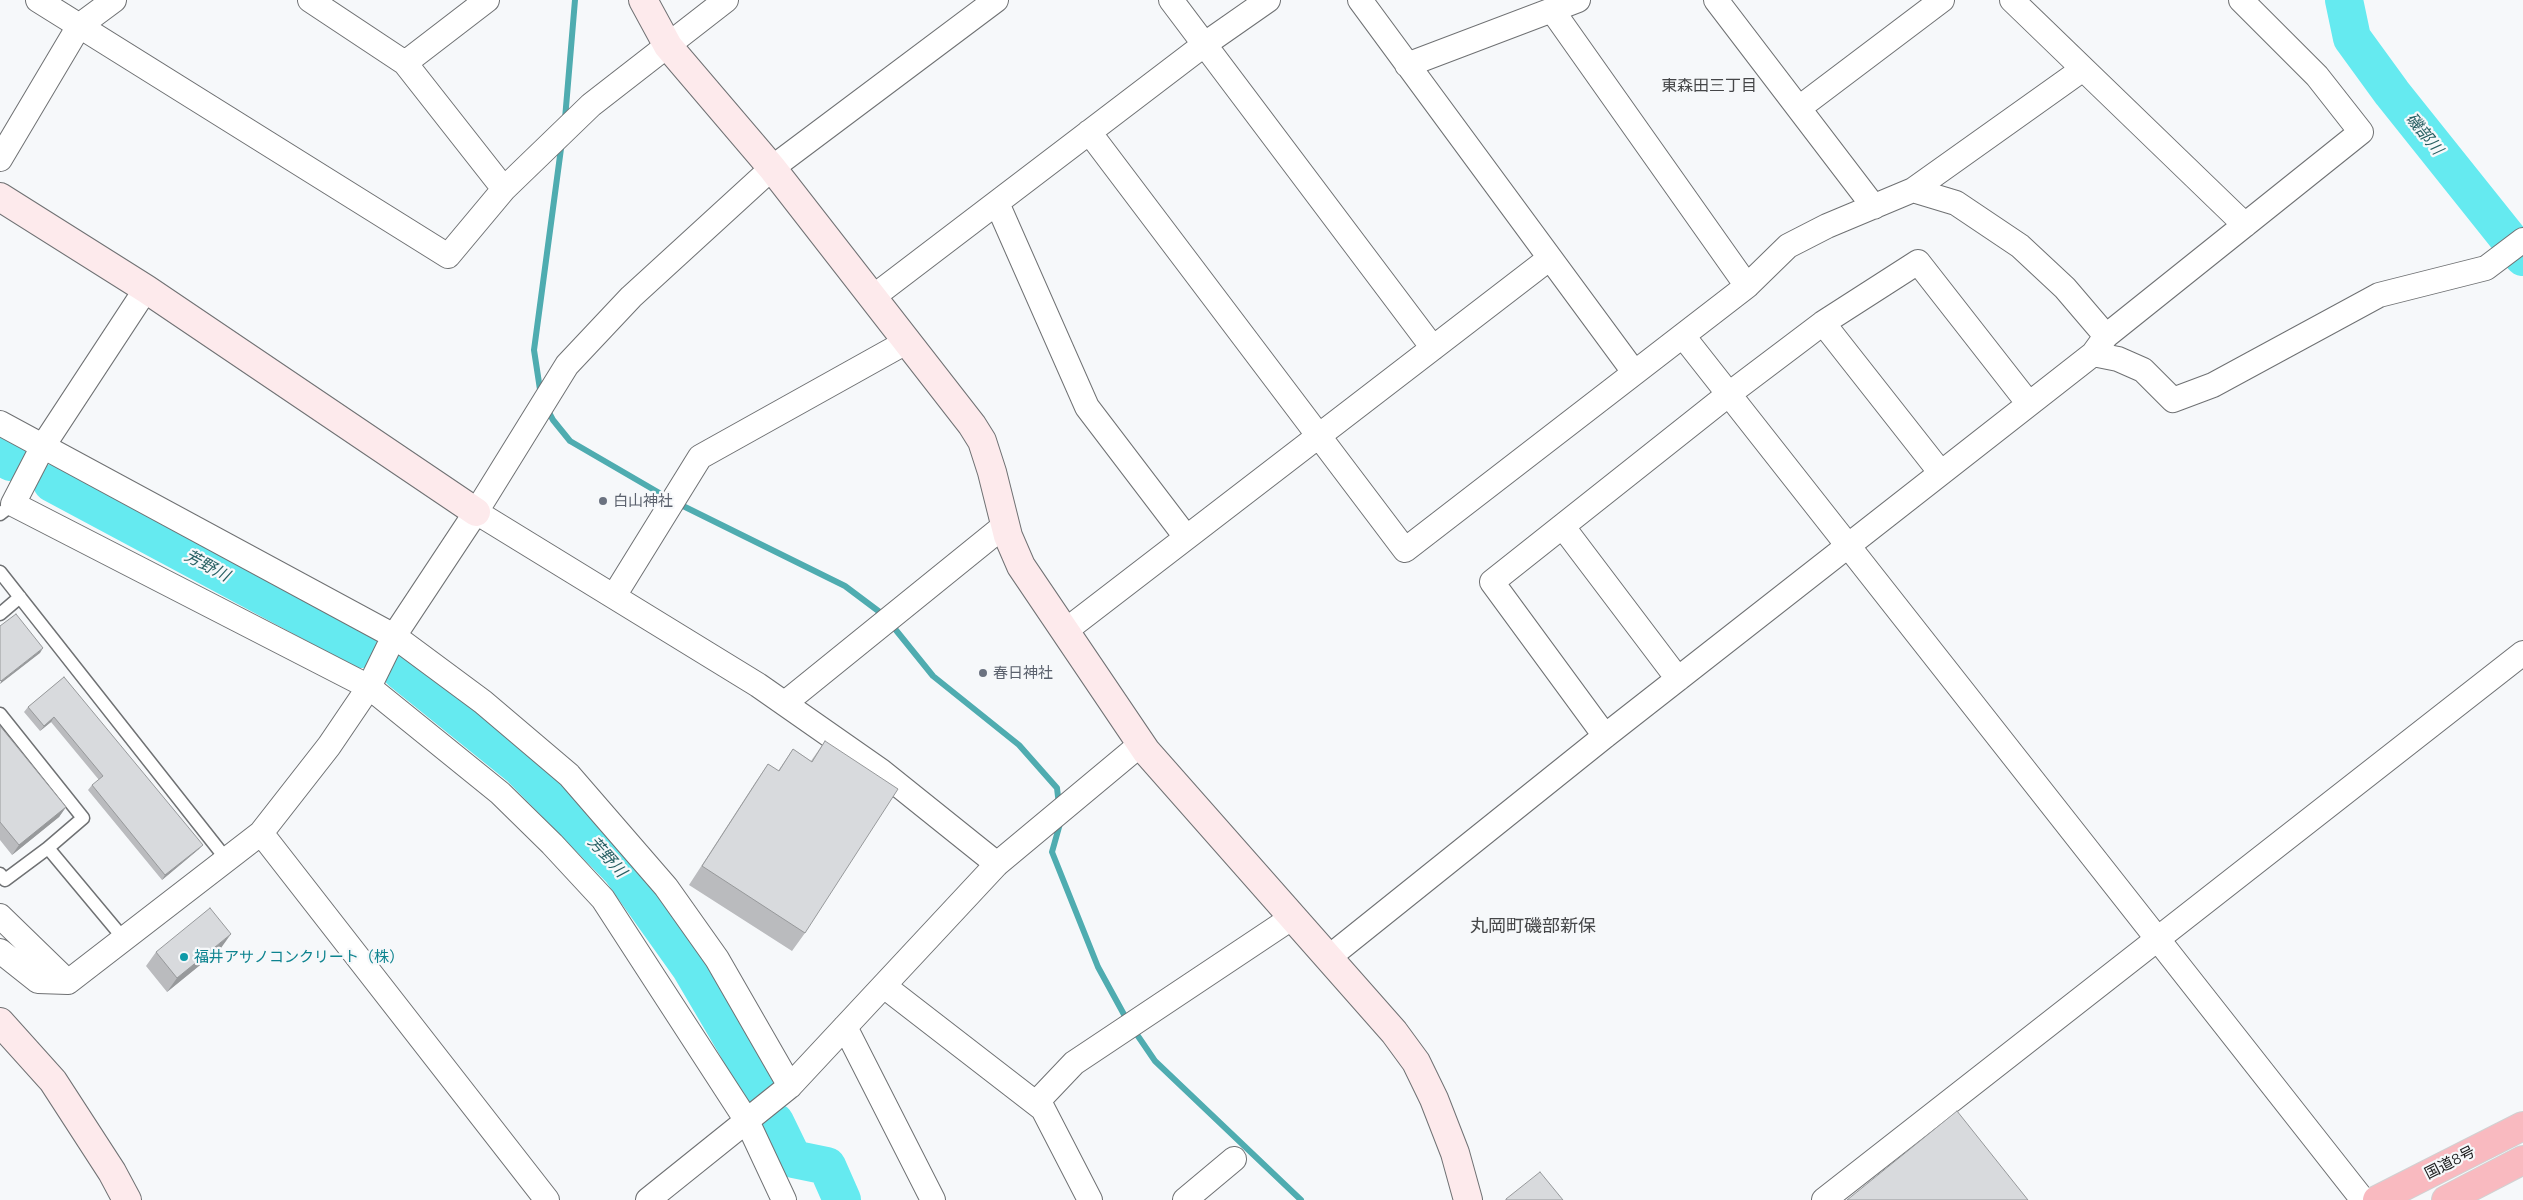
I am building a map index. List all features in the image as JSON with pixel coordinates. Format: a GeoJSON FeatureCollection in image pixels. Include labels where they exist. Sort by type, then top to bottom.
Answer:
{"type":"FeatureCollection","features":[{"type":"Feature","properties":{"kind":"highway","name":"国道8号"},"geometry":{"type":"LineString","coordinates":[[2377,1200],[2523,1126]]}},
{"type":"Feature","properties":{"kind":"highway","name":"国道8号"},"geometry":{"type":"LineString","coordinates":[[2446,1200],[2523,1160]]}},
{"type":"Feature","properties":{"kind":"street"},"geometry":{"type":"LineString","coordinates":[[38,0],[448,256],[504,189],[592,105],[726,0]]}},
{"type":"Feature","properties":{"kind":"street"},"geometry":{"type":"LineString","coordinates":[[0,159],[79,26],[114,0]]}},
{"type":"Feature","properties":{"kind":"street"},"geometry":{"type":"LineString","coordinates":[[310,0],[405,63],[504,189]]}},
{"type":"Feature","properties":{"kind":"street"},"geometry":{"type":"LineString","coordinates":[[405,63],[488,0]]}},
{"type":"Feature","properties":{"kind":"street"},"geometry":{"type":"LineString","coordinates":[[643,0],[668,46],[772,168],[972,425],[982,441],[1005,525],[1021,566],[1141,744],[1394,1032],[1416,1062],[1434,1099],[1451,1144],[1468,1200]]}},
{"type":"Feature","properties":{"kind":"street"},"geometry":{"type":"LineString","coordinates":[[0,950],[38,981],[68,982],[261,833],[329,746],[369,687],[394,636],[476,512],[567,364],[632,297],[772,168],[996,0]]}},
{"type":"Feature","properties":{"kind":"street"},"geometry":{"type":"LineString","coordinates":[[1171,0],[1433,348]]}},
{"type":"Feature","properties":{"kind":"street"},"geometry":{"type":"LineString","coordinates":[[873,297],[1205,44],[1268,0]]}},
{"type":"Feature","properties":{"kind":"street"},"geometry":{"type":"LineString","coordinates":[[1360,0],[1634,372]]}},
{"type":"Feature","properties":{"kind":"street"},"geometry":{"type":"LineString","coordinates":[[1407,65],[1578,0]]}},
{"type":"Feature","properties":{"kind":"street"},"geometry":{"type":"LineString","coordinates":[[1716,0],[1874,206]]}},
{"type":"Feature","properties":{"kind":"street"},"geometry":{"type":"LineString","coordinates":[[1799,108],[1942,0]]}},
{"type":"Feature","properties":{"kind":"street"},"geometry":{"type":"LineString","coordinates":[[2012,0],[2245,225]]}},
{"type":"Feature","properties":{"kind":"street"},"geometry":{"type":"LineString","coordinates":[[1328,958],[1605,736],[2028,404],[2361,132],[2317,76],[2241,0]]}},
{"type":"Feature","properties":{"kind":"street"},"geometry":{"type":"LineString","coordinates":[[1552,10],[1747,286]]}},
{"type":"Feature","properties":{"kind":"street"},"geometry":{"type":"LineString","coordinates":[[1089,132],[1405,550],[1747,286],[1788,246],[1827,226],[1913,190],[2083,69]]}},
{"type":"Feature","properties":{"kind":"street"},"geometry":{"type":"LineString","coordinates":[[1913,190],[1956,203],[2020,246],[2065,288],[2099,345],[2118,358],[2143,370],[2173,400],[2213,385],[2379,295],[2486,268],[2523,240]]}},
{"type":"Feature","properties":{"kind":"street"},"geometry":{"type":"LineString","coordinates":[[0,197],[146,289],[476,512],[614,596],[784,704],[881,771],[997,864]]}},
{"type":"Feature","properties":{"kind":"street"},"geometry":{"type":"LineString","coordinates":[[997,203],[1087,407],[1186,538]]}},
{"type":"Feature","properties":{"kind":"street"},"geometry":{"type":"LineString","coordinates":[[1065,631],[1550,258]]}},
{"type":"Feature","properties":{"kind":"street"},"geometry":{"type":"LineString","coordinates":[[1605,736],[1492,582],[1728,394],[1823,324],[1918,262],[2028,404]]}},
{"type":"Feature","properties":{"kind":"street"},"geometry":{"type":"LineString","coordinates":[[146,289],[43,446],[7,509],[369,687],[500,794],[552,844],[603,899],[747,1121],[784,1200]]}},
{"type":"Feature","properties":{"kind":"street"},"geometry":{"type":"LineString","coordinates":[[1823,324],[1941,473]]}},
{"type":"Feature","properties":{"kind":"street"},"geometry":{"type":"LineString","coordinates":[[1683,336],[2363,1200]]}},
{"type":"Feature","properties":{"kind":"street"},"geometry":{"type":"LineString","coordinates":[[614,596],[700,457],[908,341]]}},
{"type":"Feature","properties":{"kind":"street"},"geometry":{"type":"LineString","coordinates":[[0,423],[394,636],[482,702],[570,775],[620,831],[666,887],[718,959],[790,1086]]}},
{"type":"Feature","properties":{"kind":"street"},"geometry":{"type":"LineString","coordinates":[[784,704],[1005,525]]}},
{"type":"Feature","properties":{"kind":"street"},"geometry":{"type":"LineString","coordinates":[[1563,527],[1678,679]]}},
{"type":"Feature","properties":{"kind":"street"},"geometry":{"type":"LineString","coordinates":[[1824,1200],[2523,652]]}},
{"type":"Feature","properties":{"kind":"street"},"geometry":{"type":"LineString","coordinates":[[648,1200],[790,1086],[997,864],[1086,792],[1141,744]]}},
{"type":"Feature","properties":{"kind":"street"},"geometry":{"type":"LineString","coordinates":[[261,833],[547,1200]]}},
{"type":"Feature","properties":{"kind":"street"},"geometry":{"type":"LineString","coordinates":[[0,916],[68,982]]}},
{"type":"Feature","properties":{"kind":"street"},"geometry":{"type":"LineString","coordinates":[[1036,1103],[1074,1063],[1293,918]]}},
{"type":"Feature","properties":{"kind":"street"},"geometry":{"type":"LineString","coordinates":[[884,986],[1043,1109],[1087,1199]]}},
{"type":"Feature","properties":{"kind":"street"},"geometry":{"type":"LineString","coordinates":[[0,1022],[53,1081],[112,1172],[127,1200]]}},
{"type":"Feature","properties":{"kind":"street"},"geometry":{"type":"LineString","coordinates":[[845,1027],[933,1200]]}},
{"type":"Feature","properties":{"kind":"street"},"geometry":{"type":"LineString","coordinates":[[1197,1196],[1234,1159]]}},
{"type":"Feature","properties":{"kind":"lane"},"geometry":{"type":"LineString","coordinates":[[0,572],[227,860]]}},
{"type":"Feature","properties":{"kind":"lane"},"geometry":{"type":"LineString","coordinates":[[0,614],[20,597]]}},
{"type":"Feature","properties":{"kind":"lane"},"geometry":{"type":"LineString","coordinates":[[0,714],[83,818],[48,848],[5,880],[0,874]]}},
{"type":"Feature","properties":{"kind":"lane"},"geometry":{"type":"LineString","coordinates":[[48,848],[124,939]]}},
{"type":"Feature","properties":{"kind":"building"},"geometry":{"type":"Polygon","coordinates":[[[16,614],[43,648],[1,681],[0,626],[16,614]]]}},
{"type":"Feature","properties":{"kind":"building"},"geometry":{"type":"Polygon","coordinates":[[[64,677],[203,845],[165,875],[92,785],[103,776],[54,717],[44,726],[28,707],[64,677]]]}},
{"type":"Feature","properties":{"kind":"building"},"geometry":{"type":"Polygon","coordinates":[[[0,726],[66,807],[19,845],[0,822],[0,726]]]}},
{"type":"Feature","properties":{"kind":"building"},"geometry":{"type":"Polygon","coordinates":[[[825,741],[898,789],[805,933],[702,866],[768,764],[779,771],[793,749],[812,762],[825,741]]]}},
{"type":"Feature","properties":{"kind":"building","name":"福井アサノコンクリート（株）"},"geometry":{"type":"Polygon","coordinates":[[[210,908],[231,934],[177,978],[156,952],[210,908]]]}},
{"type":"Feature","properties":{"kind":"building"},"geometry":{"type":"Polygon","coordinates":[[[1957,1111],[2028,1200],[1847,1200],[1957,1111]]]}},
{"type":"Feature","properties":{"kind":"building"},"geometry":{"type":"Polygon","coordinates":[[[1540,1172],[1563,1200],[1506,1200],[1506,1199],[1540,1172]]]}},
{"type":"Feature","properties":{"kind":"waterway"},"geometry":{"type":"LineString","coordinates":[[565,119],[575,0]]}},
{"type":"Feature","properties":{"kind":"waterway","name":"磯部川"},"geometry":{"type":"LineString","coordinates":[[2344,0],[2352,38],[2392,93],[2523,257]]}},
{"type":"Feature","properties":{"kind":"waterway"},"geometry":{"type":"LineString","coordinates":[[541,396],[534,350],[562,141]]}},
{"type":"Feature","properties":{"kind":"waterway"},"geometry":{"type":"LineString","coordinates":[[546,407],[553,420],[570,441],[668,498]]}},
{"type":"Feature","properties":{"kind":"waterway","name":"芳野川"},"geometry":{"type":"LineString","coordinates":[[0,456],[11,462]]}},
{"type":"Feature","properties":{"kind":"waterway","name":"芳野川"},"geometry":{"type":"LineString","coordinates":[[52,483],[362,649]]}},
{"type":"Feature","properties":{"kind":"waterway"},"geometry":{"type":"LineString","coordinates":[[677,503],[845,586],[885,616]]}},
{"type":"Feature","properties":{"kind":"waterway"},"geometry":{"type":"LineString","coordinates":[[891,624],[933,676],[1019,745],[1057,788],[1059,805]]}},
{"type":"Feature","properties":{"kind":"waterway","name":"芳野川"},"geometry":{"type":"LineString","coordinates":[[401,671],[520,767],[621,870],[690,967],[737,1047],[758,1089]]}},
{"type":"Feature","properties":{"kind":"waterway"},"geometry":{"type":"LineString","coordinates":[[1061,820],[1052,852],[1098,967],[1127,1020],[1155,1061],[1301,1200]]}},
{"type":"Feature","properties":{"kind":"waterway","name":"芳野川"},"geometry":{"type":"LineString","coordinates":[[775,1122],[793,1159],[827,1166],[842,1200]]}},
{"type":"Feature","properties":{"kind":"place","name":"白山神社"},"geometry":{"type":"Point","coordinates":[603,501]}},
{"type":"Feature","properties":{"kind":"place","name":"春日神社"},"geometry":{"type":"Point","coordinates":[983,673]}},
{"type":"Feature","properties":{"kind":"place","name":"福井アサノコンクリート（株）"},"geometry":{"type":"Point","coordinates":[184,957]}},
{"type":"Feature","properties":{"kind":"district","name":"東森田三丁目"},"geometry":{"type":"Point","coordinates":[1709,86]}},
{"type":"Feature","properties":{"kind":"district","name":"丸岡町磯部新保"},"geometry":{"type":"Point","coordinates":[1533,927]}}]}
